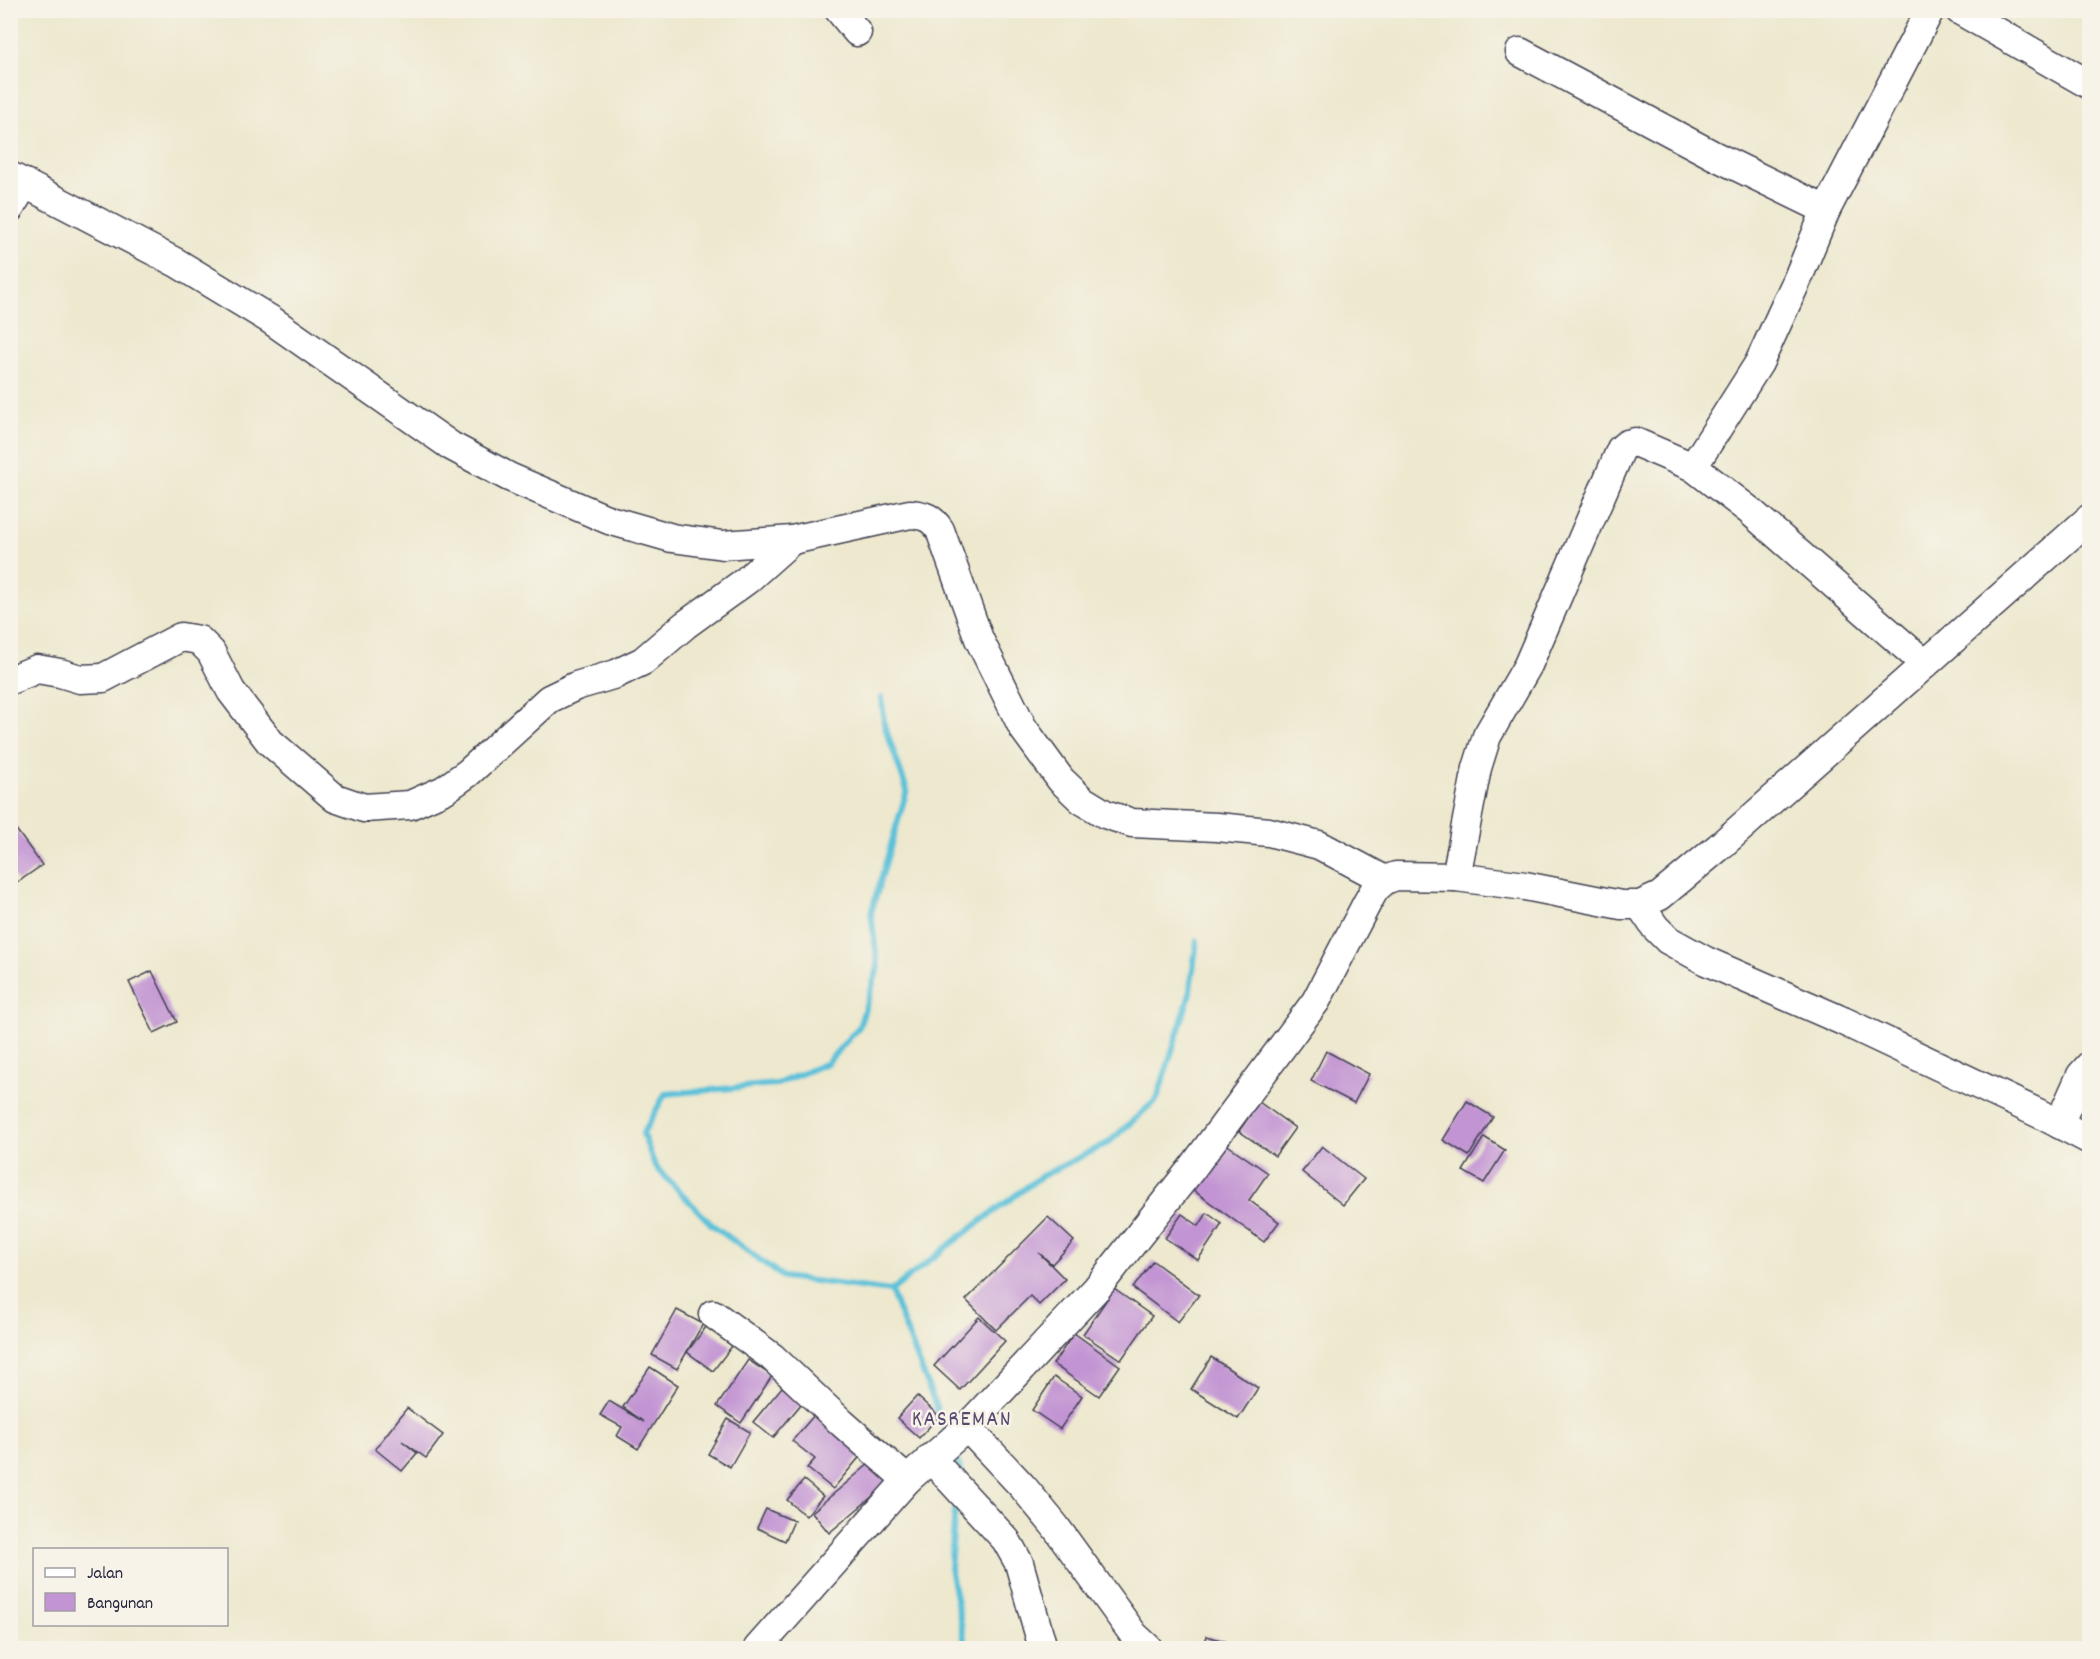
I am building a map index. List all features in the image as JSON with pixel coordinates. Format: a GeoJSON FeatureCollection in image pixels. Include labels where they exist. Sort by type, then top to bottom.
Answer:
{"type":"FeatureCollection","features":[{"type":"Feature","properties":{"kind":"street"},"geometry":{"type":"LineString","coordinates":[[839,10],[857,32]]}},
{"type":"Feature","properties":{"kind":"street"},"geometry":{"type":"LineString","coordinates":[[1694,466],[1759,363],[1826,210],[1930,10]]}},
{"type":"Feature","properties":{"kind":"street"},"geometry":{"type":"LineString","coordinates":[[1959,10],[2090,85]]}},
{"type":"Feature","properties":{"kind":"street"},"geometry":{"type":"LineString","coordinates":[[1520,52],[1713,155],[1826,210]]}},
{"type":"Feature","properties":{"kind":"street"},"geometry":{"type":"LineString","coordinates":[[10,208],[18,179],[177,263],[271,320],[452,446],[509,477],[609,520],[672,538],[723,545],[792,540],[910,514],[924,515],[933,520],[940,530],[979,639],[1023,728],[1061,780],[1082,800],[1105,814],[1132,823],[1269,832],[1319,845],[1385,880]]}},
{"type":"Feature","properties":{"kind":"street"},"geometry":{"type":"LineString","coordinates":[[1456,877],[1477,768],[1487,736],[1528,665],[1621,449],[1627,444],[1635,442],[1694,466],[1750,511],[1924,663]]}},
{"type":"Feature","properties":{"kind":"street"},"geometry":{"type":"LineString","coordinates":[[758,1648],[907,1480],[947,1443],[1097,1288],[1193,1167],[1316,1001],[1367,903],[1375,889],[1385,880],[1396,876],[1456,877],[1525,885],[1621,905],[1640,905],[1660,896],[1719,847],[2090,518]]}},
{"type":"Feature","properties":{"kind":"street"},"geometry":{"type":"LineString","coordinates":[[10,680],[37,669],[80,679],[103,678],[181,637],[199,640],[211,652],[231,691],[270,742],[335,798],[364,808],[410,805],[444,790],[468,773],[549,699],[576,686],[616,674],[643,660],[685,625],[747,580],[792,540]]}},
{"type":"Feature","properties":{"kind":"street"},"geometry":{"type":"LineString","coordinates":[[1640,905],[1655,927],[1668,939],[1706,961],[1843,1021],[2090,1140]]}},
{"type":"Feature","properties":{"kind":"street"},"geometry":{"type":"LineString","coordinates":[[2059,1124],[2081,1075],[2090,1065]]}},
{"type":"Feature","properties":{"kind":"street"},"geometry":{"type":"LineString","coordinates":[[713,1314],[772,1357],[907,1480]]}},
{"type":"Feature","properties":{"kind":"street"},"geometry":{"type":"LineString","coordinates":[[947,1443],[963,1494],[1005,1540],[1019,1563],[1043,1648]]}},
{"type":"Feature","properties":{"kind":"street"},"geometry":{"type":"LineString","coordinates":[[947,1443],[1023,1487],[1055,1526],[1134,1635],[1148,1648]]}},
{"type":"Feature","properties":{"kind":"building"},"geometry":{"type":"Polygon","coordinates":[[[10,821],[42,865],[18,882],[10,872],[10,821]]]}},
{"type":"Feature","properties":{"kind":"building"},"geometry":{"type":"Polygon","coordinates":[[[152,971],[177,1022],[154,1033],[129,982],[152,971]]]}},
{"type":"Feature","properties":{"kind":"building"},"geometry":{"type":"Polygon","coordinates":[[[1326,1051],[1369,1074],[1354,1103],[1311,1081],[1326,1051]]]}},
{"type":"Feature","properties":{"kind":"building"},"geometry":{"type":"Polygon","coordinates":[[[1467,1101],[1493,1117],[1469,1156],[1443,1140],[1467,1101]]]}},
{"type":"Feature","properties":{"kind":"building"},"geometry":{"type":"Polygon","coordinates":[[[1259,1102],[1295,1128],[1275,1156],[1239,1131],[1259,1102]]]}},
{"type":"Feature","properties":{"kind":"building"},"geometry":{"type":"Polygon","coordinates":[[[1484,1137],[1505,1150],[1484,1183],[1463,1171],[1484,1137]]]}},
{"type":"Feature","properties":{"kind":"building"},"geometry":{"type":"Polygon","coordinates":[[[1226,1144],[1268,1173],[1249,1200],[1279,1222],[1264,1242],[1193,1190],[1226,1144]]]}},
{"type":"Feature","properties":{"kind":"building"},"geometry":{"type":"Polygon","coordinates":[[[1322,1146],[1364,1179],[1343,1205],[1302,1172],[1322,1146]]]}},
{"type":"Feature","properties":{"kind":"building"},"geometry":{"type":"Polygon","coordinates":[[[1207,1213],[1222,1224],[1198,1260],[1165,1238],[1182,1214],[1199,1226],[1207,1213]]]}},
{"type":"Feature","properties":{"kind":"building"},"geometry":{"type":"Polygon","coordinates":[[[1048,1217],[1074,1241],[1052,1264],[1039,1253],[1065,1279],[1039,1305],[1030,1296],[996,1330],[966,1300],[1048,1217]]]}},
{"type":"Feature","properties":{"kind":"building"},"geometry":{"type":"Polygon","coordinates":[[[1153,1261],[1199,1295],[1178,1322],[1133,1288],[1153,1261]]]}},
{"type":"Feature","properties":{"kind":"building"},"geometry":{"type":"Polygon","coordinates":[[[1114,1289],[1152,1316],[1121,1360],[1083,1334],[1114,1289]]]}},
{"type":"Feature","properties":{"kind":"building"},"geometry":{"type":"Polygon","coordinates":[[[677,1310],[703,1324],[677,1369],[652,1355],[677,1310]]]}},
{"type":"Feature","properties":{"kind":"building"},"geometry":{"type":"Polygon","coordinates":[[[979,1317],[1005,1341],[960,1390],[934,1366],[979,1317]]]}},
{"type":"Feature","properties":{"kind":"building"},"geometry":{"type":"Polygon","coordinates":[[[706,1327],[732,1346],[713,1371],[687,1352],[706,1327]]]}},
{"type":"Feature","properties":{"kind":"building"},"geometry":{"type":"Polygon","coordinates":[[[1074,1333],[1120,1366],[1099,1396],[1053,1364],[1074,1333]]]}},
{"type":"Feature","properties":{"kind":"building"},"geometry":{"type":"Polygon","coordinates":[[[1211,1357],[1258,1388],[1238,1419],[1191,1389],[1211,1357]]]}},
{"type":"Feature","properties":{"kind":"building"},"geometry":{"type":"Polygon","coordinates":[[[748,1360],[772,1376],[741,1423],[717,1406],[748,1360]]]}},
{"type":"Feature","properties":{"kind":"building"},"geometry":{"type":"Polygon","coordinates":[[[650,1367],[678,1385],[638,1449],[617,1436],[622,1427],[600,1415],[609,1401],[644,1422],[623,1407],[650,1367]]]}},
{"type":"Feature","properties":{"kind":"building"},"geometry":{"type":"Polygon","coordinates":[[[1054,1377],[1082,1396],[1060,1429],[1032,1410],[1054,1377]]]}},
{"type":"Feature","properties":{"kind":"building"},"geometry":{"type":"Polygon","coordinates":[[[782,1387],[802,1403],[773,1438],[753,1422],[782,1387]]]}},
{"type":"Feature","properties":{"kind":"building"},"geometry":{"type":"Polygon","coordinates":[[[917,1396],[939,1416],[919,1438],[897,1418],[917,1396]]]}},
{"type":"Feature","properties":{"kind":"building"},"geometry":{"type":"Polygon","coordinates":[[[407,1408],[443,1435],[426,1458],[402,1441],[417,1453],[402,1471],[375,1449],[407,1408]]]}},
{"type":"Feature","properties":{"kind":"building"},"geometry":{"type":"Polygon","coordinates":[[[815,1414],[862,1454],[833,1489],[807,1468],[815,1459],[792,1441],[815,1414]]]}},
{"type":"Feature","properties":{"kind":"building"},"geometry":{"type":"Polygon","coordinates":[[[728,1419],[750,1432],[730,1467],[708,1454],[728,1419]]]}},
{"type":"Feature","properties":{"kind":"building"},"geometry":{"type":"Polygon","coordinates":[[[876,1458],[893,1479],[829,1533],[812,1512],[876,1458]]]}},
{"type":"Feature","properties":{"kind":"building"},"geometry":{"type":"Polygon","coordinates":[[[804,1480],[823,1496],[806,1516],[787,1500],[804,1480]]]}},
{"type":"Feature","properties":{"kind":"building"},"geometry":{"type":"Polygon","coordinates":[[[766,1509],[794,1521],[785,1541],[757,1528],[766,1509]]]}},
{"type":"Feature","properties":{"kind":"building"},"geometry":{"type":"Polygon","coordinates":[[[1207,1636],[1242,1646],[1242,1648],[1203,1648],[1207,1636]]]}},
{"type":"Feature","properties":{"kind":"waterway"},"geometry":{"type":"LineString","coordinates":[[882,698],[884,724],[907,790],[871,913],[878,968],[859,1027],[827,1063],[777,1084],[665,1094],[643,1134],[655,1166],[711,1224],[783,1277],[891,1291]]}},
{"type":"Feature","properties":{"kind":"waterway"},"geometry":{"type":"LineString","coordinates":[[947,1434],[891,1291],[1040,1177],[1108,1143],[1157,1099],[1189,997],[1197,941]]}},
{"type":"Feature","properties":{"kind":"waterway"},"geometry":{"type":"LineString","coordinates":[[953,1450],[963,1476]]}},
{"type":"Feature","properties":{"kind":"waterway"},"geometry":{"type":"LineString","coordinates":[[959,1502],[955,1510],[950,1568],[966,1648]]}},
{"type":"Feature","properties":{"kind":"district","name":"KASREMAN"},"geometry":{"type":"Point","coordinates":[962,1420]}}]}
